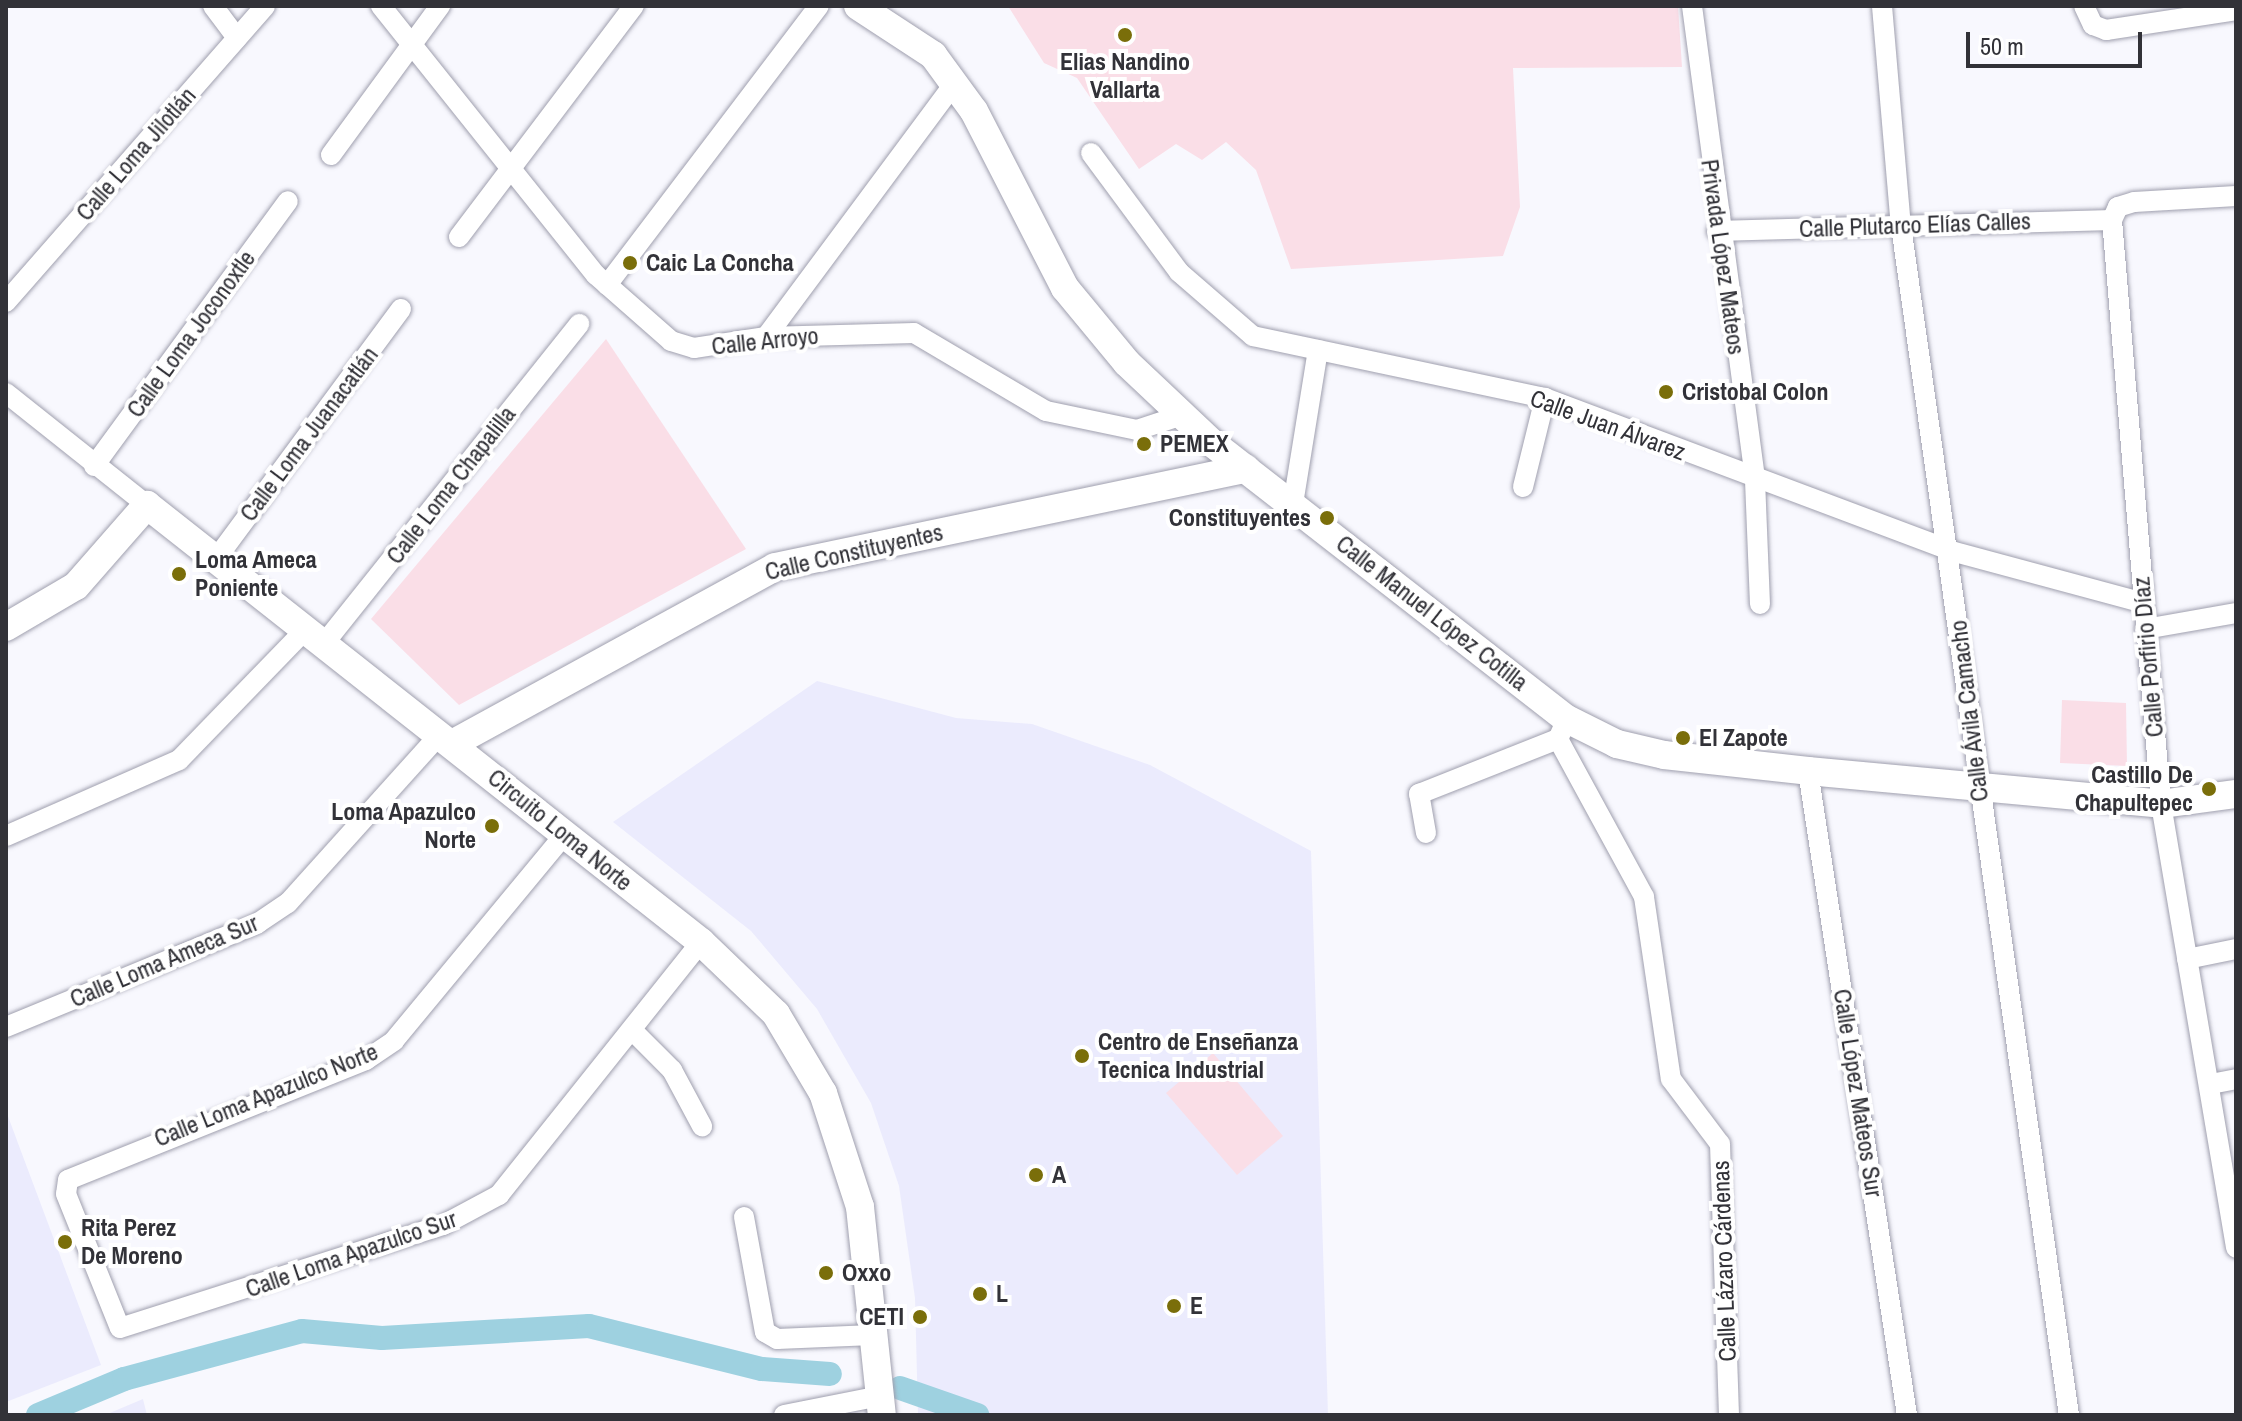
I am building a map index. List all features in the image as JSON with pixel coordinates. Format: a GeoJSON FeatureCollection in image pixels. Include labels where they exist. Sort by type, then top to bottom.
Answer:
{"type":"FeatureCollection","features":[{"type":"Feature","properties":{"kind":"street"},"geometry":{"type":"LineString","coordinates":[[213,6],[237,38]]}},
{"type":"Feature","properties":{"kind":"street","name":"Calle Loma Jilotlán"},"geometry":{"type":"LineString","coordinates":[[6,302],[265,6]]}},
{"type":"Feature","properties":{"kind":"street","name":"Calle Arroyo"},"geometry":{"type":"LineString","coordinates":[[381,6],[607,285],[671,341],[694,348],[766,337],[914,333],[1046,411],[1137,430],[1182,415]]}},
{"type":"Feature","properties":{"kind":"street"},"geometry":{"type":"LineString","coordinates":[[331,155],[440,6]]}},
{"type":"Feature","properties":{"kind":"street"},"geometry":{"type":"LineString","coordinates":[[459,237],[509,167],[634,6]]}},
{"type":"Feature","properties":{"kind":"street"},"geometry":{"type":"LineString","coordinates":[[607,285],[819,6]]}},
{"type":"Feature","properties":{"kind":"street","name":"Calle Manuel López Cotilla"},"geometry":{"type":"LineString","coordinates":[[858,6],[933,55],[954,84],[1065,288],[1182,415],[1562,729],[1664,755],[1808,771],[1977,783],[2161,804],[2236,794]]}},
{"type":"Feature","properties":{"kind":"street","name":"Privada López Mateos"},"geometry":{"type":"LineString","coordinates":[[1692,6],[1717,231],[1755,480],[1760,604]]}},
{"type":"Feature","properties":{"kind":"street","name":"Calle Ávila Camacho"},"geometry":{"type":"LineString","coordinates":[[1882,6],[1901,226],[1951,551],[1977,783],[2069,1415]]}},
{"type":"Feature","properties":{"kind":"street"},"geometry":{"type":"LineString","coordinates":[[2084,6],[2093,25],[2106,30],[2236,10]]}},
{"type":"Feature","properties":{"kind":"street"},"geometry":{"type":"LineString","coordinates":[[766,337],[954,84]]}},
{"type":"Feature","properties":{"kind":"street","name":"Calle Juan Álvarez"},"geometry":{"type":"LineString","coordinates":[[1091,153],[1212,308],[1253,336],[1545,398],[1755,480],[1951,551],[2144,603]]}},
{"type":"Feature","properties":{"kind":"street","name":"Calle Plutarco Elías Calles"},"geometry":{"type":"LineString","coordinates":[[1717,231],[1901,226],[2115,213],[2236,196]]}},
{"type":"Feature","properties":{"kind":"street","name":"Calle Loma Joconoxtle"},"geometry":{"type":"LineString","coordinates":[[94,466],[288,201]]}},
{"type":"Feature","properties":{"kind":"street","name":"Calle Porfirio Díaz"},"geometry":{"type":"LineString","coordinates":[[2115,213],[2161,804],[2234,1209],[2236,1248]]}},
{"type":"Feature","properties":{"kind":"street","name":"Calle Loma Juanacatlán"},"geometry":{"type":"LineString","coordinates":[[216,559],[401,309]]}},
{"type":"Feature","properties":{"kind":"street","name":"Calle Loma Chapalilla"},"geometry":{"type":"LineString","coordinates":[[6,836],[179,760],[314,638],[579,324]]}},
{"type":"Feature","properties":{"kind":"street"},"geometry":{"type":"LineString","coordinates":[[1293,504],[1318,350]]}},
{"type":"Feature","properties":{"kind":"street","name":"Circuito Loma Norte"},"geometry":{"type":"LineString","coordinates":[[6,393],[94,466],[701,942],[776,1014],[823,1093],[860,1207],[881,1406]]}},
{"type":"Feature","properties":{"kind":"street"},"geometry":{"type":"LineString","coordinates":[[1523,487],[1545,398]]}},
{"type":"Feature","properties":{"kind":"street","name":"Calle Constituyentes"},"geometry":{"type":"LineString","coordinates":[[446,739],[775,567],[1246,469]]}},
{"type":"Feature","properties":{"kind":"street"},"geometry":{"type":"LineString","coordinates":[[6,627],[76,586],[147,505]]}},
{"type":"Feature","properties":{"kind":"street"},"geometry":{"type":"LineString","coordinates":[[2145,629],[2236,613]]}},
{"type":"Feature","properties":{"kind":"street"},"geometry":{"type":"LineString","coordinates":[[1426,833],[1419,794],[1562,729]]}},
{"type":"Feature","properties":{"kind":"street","name":"Calle Lázaro Cárdenas"},"geometry":{"type":"LineString","coordinates":[[1562,729],[1639,880],[1666,1063],[1720,1144],[1729,1415]]}},
{"type":"Feature","properties":{"kind":"street","name":"Calle Loma Ameca Sur"},"geometry":{"type":"LineString","coordinates":[[6,1027],[268,917],[446,739]]}},
{"type":"Feature","properties":{"kind":"street","name":"Calle López Mateos Sur"},"geometry":{"type":"LineString","coordinates":[[1808,771],[1907,1415]]}},
{"type":"Feature","properties":{"kind":"street","name":"Calle Loma Apazulco Norte"},"geometry":{"type":"LineString","coordinates":[[120,1328],[66,1194],[68,1180],[366,1060],[394,1041],[565,834]]}},
{"type":"Feature","properties":{"kind":"street","name":"Calle Loma Apazulco Sur"},"geometry":{"type":"LineString","coordinates":[[120,1328],[177,1315],[476,1208],[518,1174],[701,942]]}},
{"type":"Feature","properties":{"kind":"street"},"geometry":{"type":"LineString","coordinates":[[2187,959],[2236,949]]}},
{"type":"Feature","properties":{"kind":"street"},"geometry":{"type":"LineString","coordinates":[[632,1030],[672,1070],[702,1126]]}},
{"type":"Feature","properties":{"kind":"street"},"geometry":{"type":"LineString","coordinates":[[2211,1084],[2236,1079]]}},
{"type":"Feature","properties":{"kind":"street"},"geometry":{"type":"LineString","coordinates":[[744,1217],[765,1332],[777,1339],[873,1335]]}},
{"type":"Feature","properties":{"kind":"street"},"geometry":{"type":"LineString","coordinates":[[784,1415],[881,1406]]}},
{"type":"Feature","properties":{"kind":"shaded area"},"geometry":{"type":"Polygon","coordinates":[[[1008,6],[1678,6],[1682,67],[1513,68],[1520,207],[1503,256],[1291,269],[1256,170],[1226,142],[1202,160],[1176,144],[1139,169],[1077,78],[1044,63],[1008,6]]]}},
{"type":"Feature","properties":{"kind":"shaded area"},"geometry":{"type":"Polygon","coordinates":[[[606,339],[746,549],[459,705],[371,619],[606,339]]]}},
{"type":"Feature","properties":{"kind":"shaded area","name":"Centro de Enseñanza Tecnica Industrial"},"geometry":{"type":"Polygon","coordinates":[[[817,681],[956,718],[1032,724],[1150,765],[1311,851],[1328,1415],[918,1415],[915,1298],[899,1186],[871,1103],[817,1009],[751,931],[613,822],[817,681]]]}},
{"type":"Feature","properties":{"kind":"shaded area"},"geometry":{"type":"Polygon","coordinates":[[[2062,700],[2126,703],[2127,766],[2060,763],[2062,700]]]}},
{"type":"Feature","properties":{"kind":"shaded area"},"geometry":{"type":"Polygon","coordinates":[[[1213,1053],[1283,1136],[1237,1175],[1166,1093],[1213,1053]]]}},
{"type":"Feature","properties":{"kind":"shaded area"},"geometry":{"type":"Polygon","coordinates":[[[6,1111],[101,1365],[6,1402],[6,1111]]]}},
{"type":"Feature","properties":{"kind":"shaded area"},"geometry":{"type":"Polygon","coordinates":[[[143,1399],[147,1415],[105,1415],[143,1399]]]}},
{"type":"Feature","properties":{"kind":"waterway"},"geometry":{"type":"LineString","coordinates":[[38,1415],[124,1379],[302,1331],[382,1338],[589,1326],[762,1369],[830,1374]]}},
{"type":"Feature","properties":{"kind":"waterway"},"geometry":{"type":"LineString","coordinates":[[900,1388],[977,1415]]}},
{"type":"Feature","properties":{"kind":"place","name":"Elias Nandino Vallarta"},"geometry":{"type":"Point","coordinates":[1125,35]}},
{"type":"Feature","properties":{"kind":"place","name":"Caic La Concha"},"geometry":{"type":"Point","coordinates":[630,263]}},
{"type":"Feature","properties":{"kind":"place","name":"Cristobal Colon"},"geometry":{"type":"Point","coordinates":[1666,392]}},
{"type":"Feature","properties":{"kind":"place","name":"PEMEX"},"geometry":{"type":"Point","coordinates":[1144,444]}},
{"type":"Feature","properties":{"kind":"place","name":"Constituyentes"},"geometry":{"type":"Point","coordinates":[1327,518]}},
{"type":"Feature","properties":{"kind":"place","name":"Loma Ameca Poniente"},"geometry":{"type":"Point","coordinates":[179,574]}},
{"type":"Feature","properties":{"kind":"place","name":"El Zapote"},"geometry":{"type":"Point","coordinates":[1683,738]}},
{"type":"Feature","properties":{"kind":"place","name":"Castillo De Chapultepec"},"geometry":{"type":"Point","coordinates":[2209,789]}},
{"type":"Feature","properties":{"kind":"place","name":"Loma Apazulco Norte"},"geometry":{"type":"Point","coordinates":[492,826]}},
{"type":"Feature","properties":{"kind":"place","name":"Centro de Enseñanza Tecnica Industrial"},"geometry":{"type":"Point","coordinates":[1082,1056]}},
{"type":"Feature","properties":{"kind":"place","name":"A"},"geometry":{"type":"Point","coordinates":[1036,1175]}},
{"type":"Feature","properties":{"kind":"place","name":"Rita Perez De Moreno"},"geometry":{"type":"Point","coordinates":[65,1242]}},
{"type":"Feature","properties":{"kind":"place","name":"Oxxo"},"geometry":{"type":"Point","coordinates":[826,1273]}},
{"type":"Feature","properties":{"kind":"place","name":"L"},"geometry":{"type":"Point","coordinates":[980,1294]}},
{"type":"Feature","properties":{"kind":"place","name":"E"},"geometry":{"type":"Point","coordinates":[1174,1306]}},
{"type":"Feature","properties":{"kind":"place","name":"CETI"},"geometry":{"type":"Point","coordinates":[920,1317]}}]}
